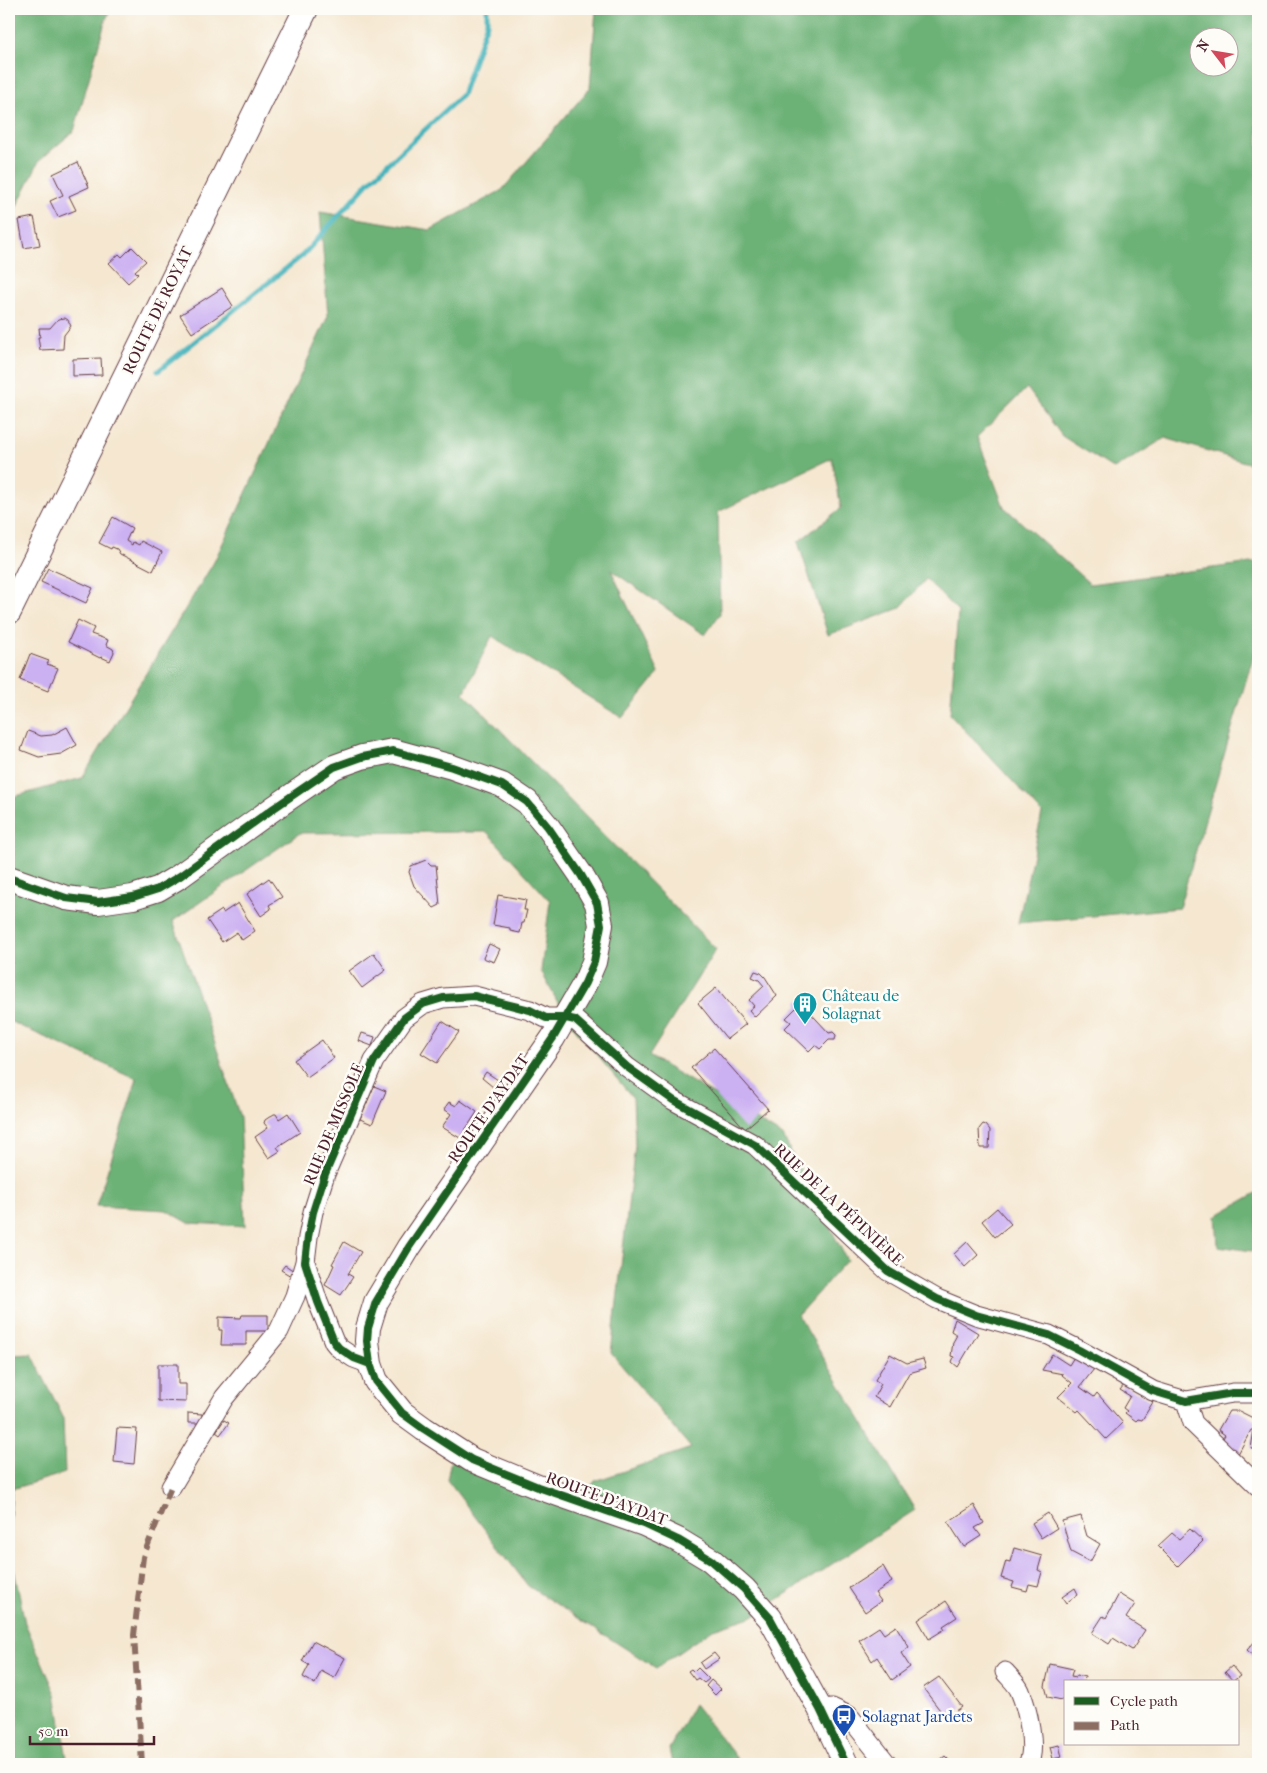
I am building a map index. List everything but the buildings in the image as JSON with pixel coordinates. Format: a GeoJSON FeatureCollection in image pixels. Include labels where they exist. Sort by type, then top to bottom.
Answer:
{"type":"FeatureCollection","features":[{"type":"Feature","properties":{"kind":"main road","name":"ROUTE DE ROYAT"},"geometry":{"type":"LineString","coordinates":[[9,611],[306,9]]}},
{"type":"Feature","properties":{"kind":"main road","name":"ROUTE D'AYDAT"},"geometry":{"type":"LineString","coordinates":[[9,878],[66,898],[98,902],[133,898],[158,888],[180,876],[334,768],[362,757],[392,751],[452,767],[502,786],[527,802],[548,827],[581,875],[597,903],[601,925],[594,962],[566,1018],[383,1288],[376,1302],[368,1328],[367,1341],[370,1364],[376,1381],[402,1413],[472,1460],[538,1487],[644,1524],[678,1540],[711,1560],[744,1589],[770,1618],[820,1709],[846,1764]]}},
{"type":"Feature","properties":{"kind":"street","name":"RUE DE MISSOLE"},"geometry":{"type":"LineString","coordinates":[[370,1364],[354,1358],[339,1348],[334,1342],[318,1302],[306,1262],[313,1212],[324,1174],[374,1061],[404,1018],[423,1004],[443,998],[474,996],[530,1010],[546,1018],[566,1018]]}},
{"type":"Feature","properties":{"kind":"street","name":"RUE DE LA PÉPINIÈRE"},"geometry":{"type":"LineString","coordinates":[[566,1018],[575,1020],[627,1067],[672,1100],[755,1145],[888,1271],[937,1300],[976,1315],[1049,1336],[1079,1350],[1153,1391],[1186,1401],[1233,1393],[1258,1393]]}},
{"type":"Feature","properties":{"kind":"street"},"geometry":{"type":"LineString","coordinates":[[171,1487],[224,1398],[278,1331],[295,1296],[306,1262]]}},
{"type":"Feature","properties":{"kind":"street"},"geometry":{"type":"LineString","coordinates":[[1186,1401],[1193,1423],[1254,1477]]}},
{"type":"Feature","properties":{"kind":"street"},"geometry":{"type":"LineString","coordinates":[[1005,1672],[1019,1690],[1032,1737],[1028,1764]]}},
{"type":"Feature","properties":{"kind":"street"},"geometry":{"type":"LineString","coordinates":[[820,1709],[832,1708],[849,1716],[887,1764]]}},
{"type":"Feature","properties":{"kind":"green space"},"geometry":{"type":"Polygon","coordinates":[[[9,9],[111,9],[106,19],[74,131],[39,161],[9,222],[9,9]]]}},
{"type":"Feature","properties":{"kind":"green space"},"geometry":{"type":"Polygon","coordinates":[[[596,9],[1258,9],[1258,466],[1165,438],[1114,469],[1062,436],[1027,388],[977,437],[1004,507],[1090,584],[1258,562],[1258,640],[1179,908],[1018,923],[1042,813],[950,714],[958,612],[926,579],[900,608],[828,635],[798,542],[841,508],[832,458],[718,512],[720,614],[705,635],[611,570],[659,673],[622,718],[492,636],[464,693],[716,949],[649,1056],[783,1136],[847,1260],[798,1315],[915,1510],[751,1617],[713,1629],[656,1668],[528,1586],[447,1480],[451,1460],[574,1508],[595,1481],[691,1448],[611,1353],[635,1145],[633,1098],[566,1018],[541,971],[550,901],[487,832],[300,833],[173,921],[240,1117],[245,1226],[189,1223],[166,1210],[96,1206],[137,1079],[9,1021],[9,798],[82,778],[214,562],[328,316],[320,212],[430,230],[502,190],[590,88],[596,9]]]}},
{"type":"Feature","properties":{"kind":"green space"},"geometry":{"type":"Polygon","coordinates":[[[1258,1192],[1258,1252],[1218,1246],[1216,1216],[1258,1192]]]}},
{"type":"Feature","properties":{"kind":"green space"},"geometry":{"type":"Polygon","coordinates":[[[32,1354],[63,1417],[65,1473],[12,1489],[9,1532],[9,1355],[32,1354]]]}},
{"type":"Feature","properties":{"kind":"green space"},"geometry":{"type":"Polygon","coordinates":[[[9,1545],[25,1623],[56,1694],[68,1764],[9,1764],[9,1545]]]}},
{"type":"Feature","properties":{"kind":"green space"},"geometry":{"type":"Polygon","coordinates":[[[694,1704],[736,1757],[737,1764],[672,1764],[669,1749],[694,1704]]]}},
{"type":"Feature","properties":{"kind":"waterway"},"geometry":{"type":"LineString","coordinates":[[158,371],[303,255],[370,181],[462,95],[487,23],[487,9]]}},
{"type":"Feature","properties":{"kind":"marked path"},"geometry":{"type":"LineString","coordinates":[[142,1764],[134,1635],[143,1557],[171,1487]]}},
{"type":"Feature","properties":{"kind":"cycle path"},"geometry":{"type":"LineString","coordinates":[[9,878],[66,898],[98,902],[133,897],[158,889],[180,876],[334,767],[362,757],[393,751],[452,767],[502,785],[527,802],[548,827],[581,875],[597,903],[601,925],[594,962],[585,983],[553,1038],[409,1247],[376,1302],[368,1328],[367,1341],[370,1364],[376,1381],[402,1413],[472,1460],[538,1487],[644,1524],[678,1540],[711,1560],[744,1589],[770,1618],[820,1709],[846,1764]]}},
{"type":"Feature","properties":{"kind":"cycle path"},"geometry":{"type":"LineString","coordinates":[[370,1364],[354,1358],[339,1348],[334,1342],[318,1302],[305,1262],[313,1212],[325,1174],[374,1061],[404,1018],[423,1004],[443,998],[474,996],[530,1010],[546,1018],[575,1020],[627,1067],[673,1100],[755,1145],[888,1271],[937,1299],[976,1315],[1049,1335],[1153,1391],[1186,1401],[1233,1393],[1258,1393]]}},
{"type":"Feature","properties":{"kind":"place","name":"Château de Solagnat"},"geometry":{"type":"Point","coordinates":[805,1025]}},
{"type":"Feature","properties":{"kind":"place","name":"Solagnat Jardets"},"geometry":{"type":"Point","coordinates":[844,1737]}}]}
